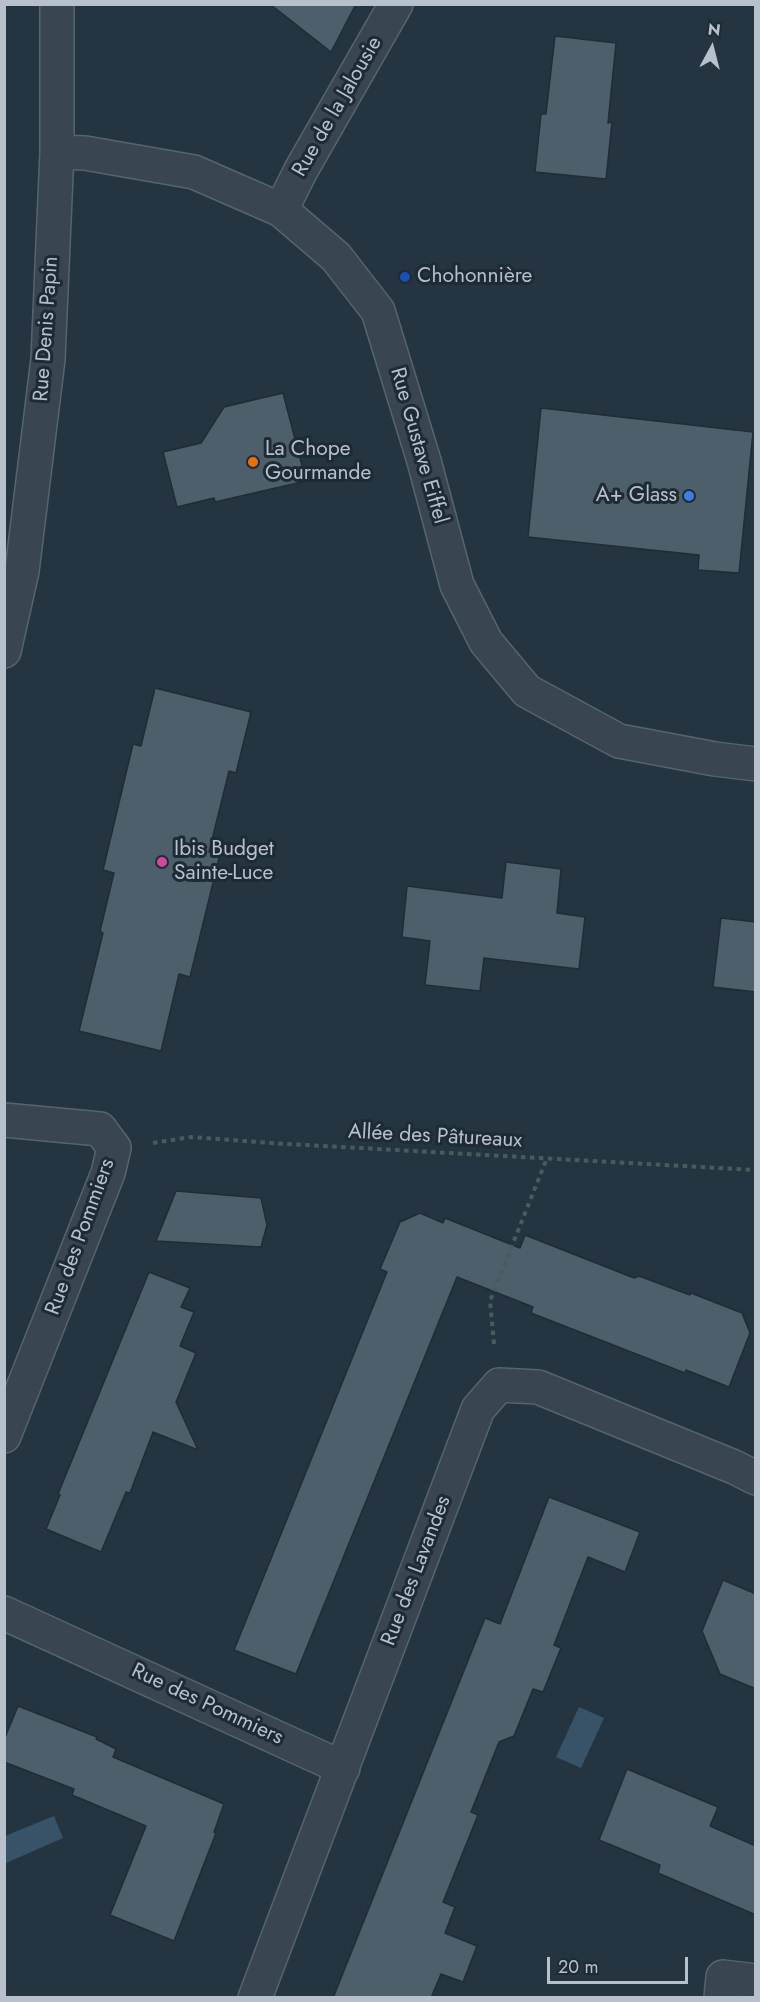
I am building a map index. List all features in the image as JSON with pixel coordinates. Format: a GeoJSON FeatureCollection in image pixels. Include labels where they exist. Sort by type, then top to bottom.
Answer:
{"type":"FeatureCollection","features":[{"type":"Feature","properties":{"kind":"street","name":"Rue Denis Papin"},"geometry":{"type":"LineString","coordinates":[[4,651],[22,572],[48,359],[57,152],[59,50],[57,4]]}},
{"type":"Feature","properties":{"kind":"street","name":"Rue de la Jalousie"},"geometry":{"type":"LineString","coordinates":[[281,210],[301,170],[396,4]]}},
{"type":"Feature","properties":{"kind":"street","name":"Rue Gustave Eiffel"},"geometry":{"type":"LineString","coordinates":[[57,152],[85,153],[194,172],[281,210],[336,257],[378,311],[424,461],[457,585],[486,642],[527,691],[619,741],[715,759],[756,764]]}},
{"type":"Feature","properties":{"kind":"street","name":"Rue des Pommiers"},"geometry":{"type":"LineString","coordinates":[[4,1119],[100,1130],[114,1148],[108,1173],[4,1436]]}},
{"type":"Feature","properties":{"kind":"street"},"geometry":{"type":"LineString","coordinates":[[499,1385],[538,1387],[745,1472]]}},
{"type":"Feature","properties":{"kind":"street","name":"Rue des Lavandes"},"geometry":{"type":"LineString","coordinates":[[255,1998],[478,1409],[499,1385]]}},
{"type":"Feature","properties":{"kind":"street","name":"Rue des Pommiers"},"geometry":{"type":"LineString","coordinates":[[4,1613],[343,1768]]}},
{"type":"Feature","properties":{"kind":"street"},"geometry":{"type":"LineString","coordinates":[[721,1998],[723,1977],[756,1981]]}},
{"type":"Feature","properties":{"kind":"path","name":"Allée des Pâtureaux"},"geometry":{"type":"LineString","coordinates":[[114,1148],[191,1137],[756,1170]]}},
{"type":"Feature","properties":{"kind":"path"},"geometry":{"type":"LineString","coordinates":[[499,1385],[490,1301],[547,1158]]}},
{"type":"Feature","properties":{"kind":"water"},"geometry":{"type":"Polygon","coordinates":[[[579,1707],[604,1718],[581,1768],[556,1757],[579,1707]]]}},
{"type":"Feature","properties":{"kind":"water"},"geometry":{"type":"Polygon","coordinates":[[[54,1816],[63,1838],[6,1863],[5,1836],[54,1816]]]}},
{"type":"Feature","properties":{"kind":"building"},"geometry":{"type":"Polygon","coordinates":[[[270,4],[356,4],[331,52],[270,4]]]}},
{"type":"Feature","properties":{"kind":"building"},"geometry":{"type":"Polygon","coordinates":[[[555,36],[616,43],[608,123],[612,122],[606,179],[535,172],[541,114],[546,114],[555,36]]]}},
{"type":"Feature","properties":{"kind":"building","name":"La Chope Gourmande"},"geometry":{"type":"Polygon","coordinates":[[[283,393],[306,481],[215,502],[214,498],[177,507],[163,452],[201,443],[224,407],[283,393]]]}},
{"type":"Feature","properties":{"kind":"building"},"geometry":{"type":"Polygon","coordinates":[[[541,408],[753,432],[739,573],[698,570],[699,555],[528,537],[541,408]]]}},
{"type":"Feature","properties":{"kind":"building","name":"Ibis Budget Sainte-Luce"},"geometry":{"type":"Polygon","coordinates":[[[155,688],[251,712],[236,773],[229,771],[209,852],[220,854],[190,977],[179,974],[161,1051],[79,1031],[103,933],[100,931],[114,873],[103,870],[133,744],[141,746],[155,688]]]}},
{"type":"Feature","properties":{"kind":"building"},"geometry":{"type":"Polygon","coordinates":[[[506,862],[561,869],[557,913],[585,917],[579,969],[484,958],[480,991],[425,985],[430,941],[402,937],[407,886],[502,898],[506,862]]]}},
{"type":"Feature","properties":{"kind":"building"},"geometry":{"type":"Polygon","coordinates":[[[721,918],[756,922],[756,992],[713,987],[721,918]]]}},
{"type":"Feature","properties":{"kind":"building"},"geometry":{"type":"Polygon","coordinates":[[[176,1191],[261,1198],[267,1225],[261,1247],[156,1241],[176,1191]]]}},
{"type":"Feature","properties":{"kind":"building"},"geometry":{"type":"Polygon","coordinates":[[[420,1213],[443,1223],[445,1218],[520,1248],[525,1235],[634,1278],[639,1276],[690,1295],[691,1293],[742,1313],[750,1333],[729,1387],[686,1370],[685,1373],[531,1313],[533,1307],[457,1277],[296,1674],[234,1650],[387,1272],[380,1269],[400,1222],[420,1213]]]}},
{"type":"Feature","properties":{"kind":"building"},"geometry":{"type":"Polygon","coordinates":[[[149,1272],[190,1288],[181,1307],[194,1312],[180,1346],[196,1353],[176,1402],[198,1450],[153,1432],[130,1493],[126,1492],[101,1552],[46,1529],[60,1495],[58,1494],[149,1272]]]}},
{"type":"Feature","properties":{"kind":"building"},"geometry":{"type":"Polygon","coordinates":[[[549,1497],[640,1532],[625,1572],[588,1557],[554,1645],[561,1648],[543,1692],[533,1689],[514,1736],[499,1742],[471,1812],[478,1815],[443,1902],[455,1907],[445,1933],[477,1946],[463,1982],[441,1974],[431,1998],[333,1998],[485,1618],[500,1624],[549,1497]]]}},
{"type":"Feature","properties":{"kind":"building"},"geometry":{"type":"Polygon","coordinates":[[[723,1580],[756,1594],[756,1689],[720,1674],[702,1631],[723,1580]]]}},
{"type":"Feature","properties":{"kind":"building"},"geometry":{"type":"Polygon","coordinates":[[[18,1706],[97,1737],[96,1739],[116,1749],[113,1757],[224,1804],[214,1832],[216,1833],[174,1941],[110,1915],[146,1826],[72,1795],[74,1789],[4,1762],[4,1740],[18,1706]]]}},
{"type":"Feature","properties":{"kind":"building"},"geometry":{"type":"Polygon","coordinates":[[[627,1769],[718,1807],[710,1826],[756,1846],[756,1915],[658,1873],[660,1865],[599,1840],[627,1769]]]}},
{"type":"Feature","properties":{"kind":"place","name":"Chohonnière"},"geometry":{"type":"Point","coordinates":[405,277]}},
{"type":"Feature","properties":{"kind":"place","name":"La Chope Gourmande"},"geometry":{"type":"Point","coordinates":[253,462]}},
{"type":"Feature","properties":{"kind":"place","name":"A+ Glass"},"geometry":{"type":"Point","coordinates":[689,496]}},
{"type":"Feature","properties":{"kind":"place","name":"Ibis Budget Sainte-Luce"},"geometry":{"type":"Point","coordinates":[162,862]}}]}
